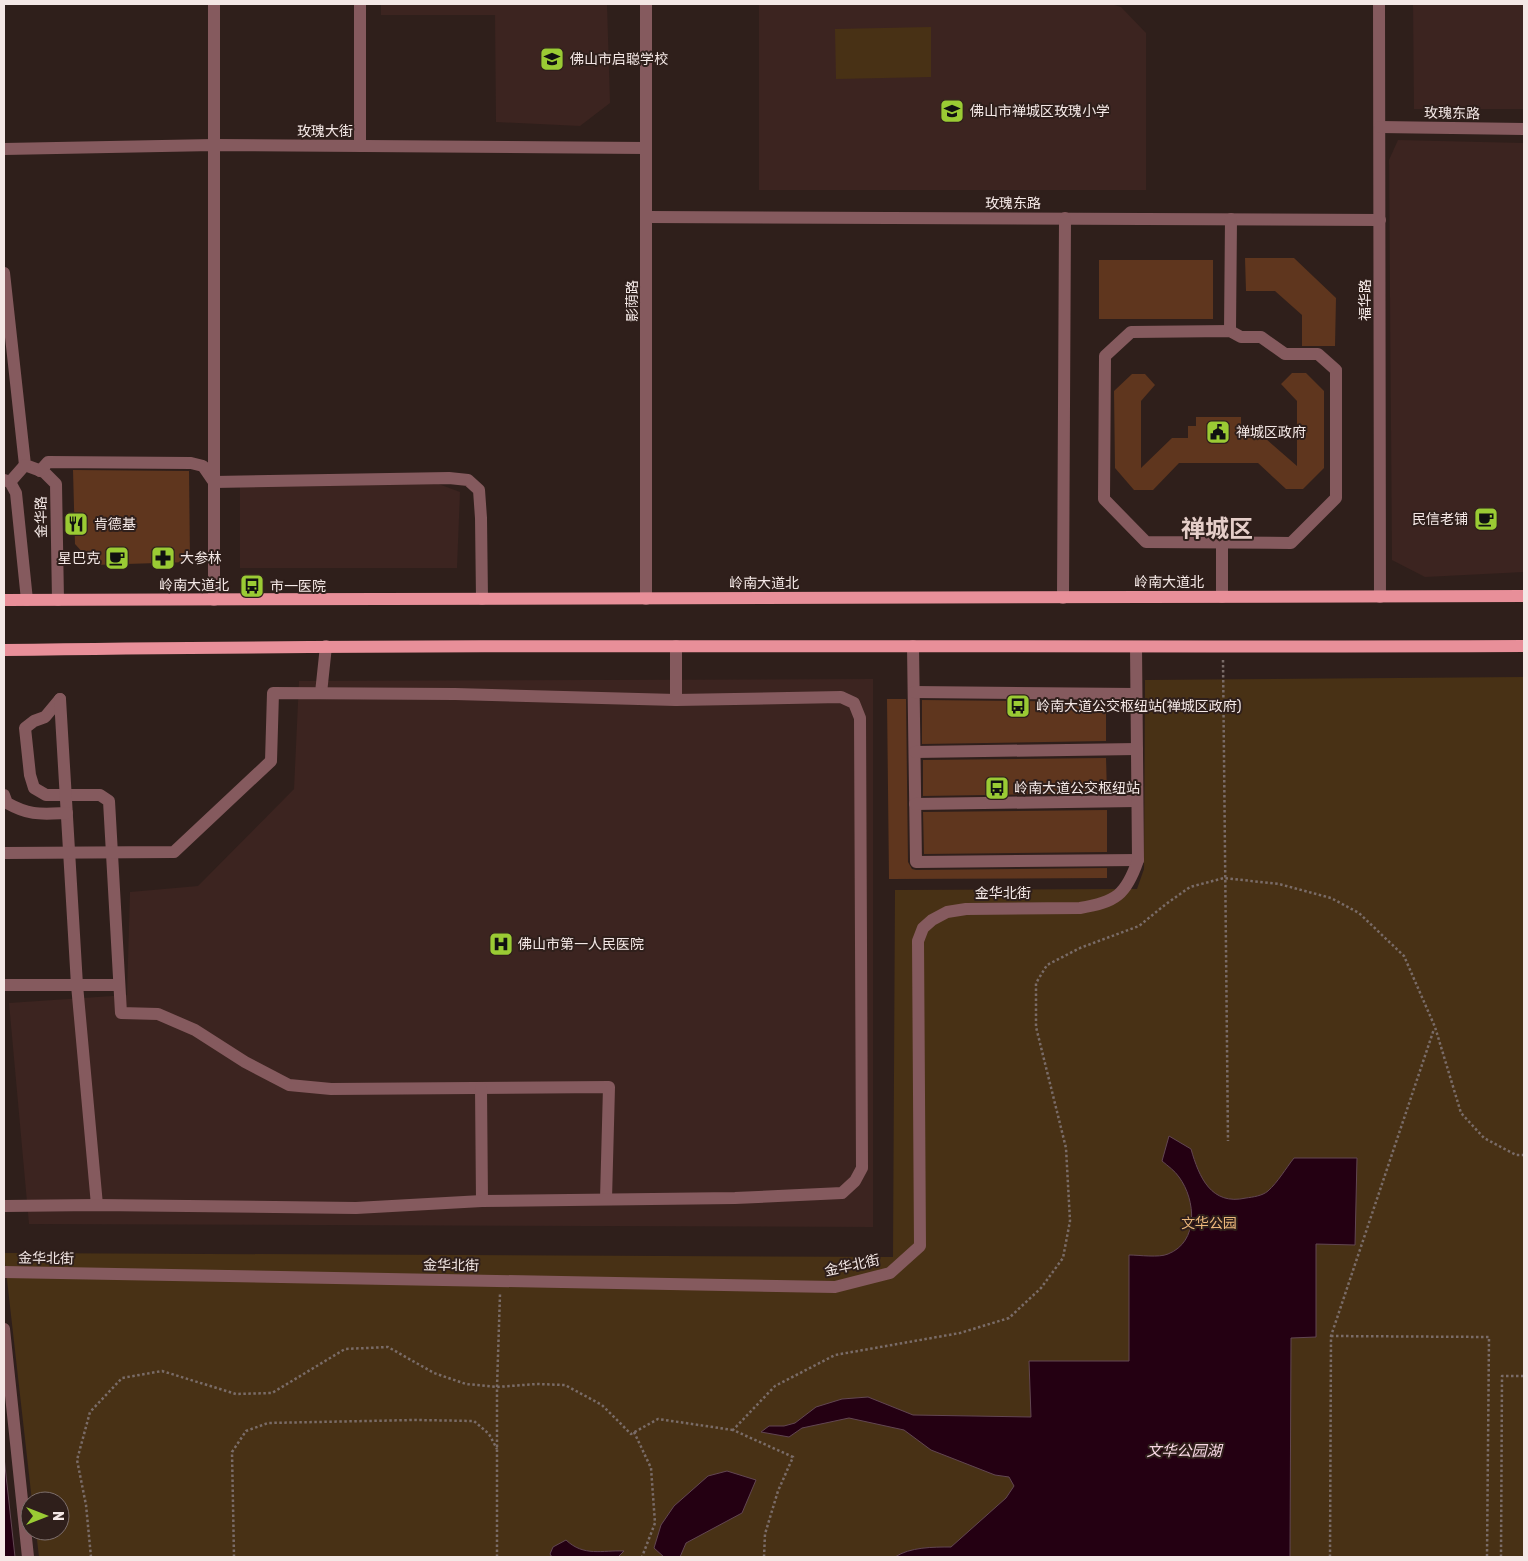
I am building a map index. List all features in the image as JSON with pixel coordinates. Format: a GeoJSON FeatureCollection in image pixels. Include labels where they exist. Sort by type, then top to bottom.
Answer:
{"type":"FeatureCollection","features":[{"type":"Feature","properties":{"kind":"main road","name":"岭南大道北"},"geometry":{"type":"LineString","coordinates":[[4,600],[1524,596]]}},
{"type":"Feature","properties":{"kind":"main road"},"geometry":{"type":"LineString","coordinates":[[4,650],[326,646],[1524,646]]}},
{"type":"Feature","properties":{"kind":"street"},"geometry":{"type":"LineString","coordinates":[[214,4],[214,600]]}},
{"type":"Feature","properties":{"kind":"street"},"geometry":{"type":"LineString","coordinates":[[360,4],[360,146]]}},
{"type":"Feature","properties":{"kind":"street","name":"影荫路"},"geometry":{"type":"LineString","coordinates":[[646,4],[646,598]]}},
{"type":"Feature","properties":{"kind":"street","name":"福华路"},"geometry":{"type":"LineString","coordinates":[[1379,4],[1380,597]]}},
{"type":"Feature","properties":{"kind":"street","name":"玫瑰东路"},"geometry":{"type":"LineString","coordinates":[[1380,127],[1524,129]]}},
{"type":"Feature","properties":{"kind":"street","name":"玫瑰大街"},"geometry":{"type":"LineString","coordinates":[[4,149],[214,145],[646,148]]}},
{"type":"Feature","properties":{"kind":"street","name":"玫瑰东路"},"geometry":{"type":"LineString","coordinates":[[647,217],[1380,220]]}},
{"type":"Feature","properties":{"kind":"street"},"geometry":{"type":"LineString","coordinates":[[1063,598],[1065,218]]}},
{"type":"Feature","properties":{"kind":"street"},"geometry":{"type":"LineString","coordinates":[[1230,331],[1231,219]]}},
{"type":"Feature","properties":{"kind":"street"},"geometry":{"type":"LineString","coordinates":[[4,273],[25,465],[7,481],[16,493],[27,600]]}},
{"type":"Feature","properties":{"kind":"street"},"geometry":{"type":"LineString","coordinates":[[1230,331],[1241,338],[1262,338],[1285,354],[1318,354],[1336,370],[1336,498],[1291,542],[1146,542],[1104,499],[1105,356],[1131,332],[1230,331]]}},
{"type":"Feature","properties":{"kind":"street"},"geometry":{"type":"LineString","coordinates":[[40,471],[48,462],[191,463],[203,466],[214,482]]}},
{"type":"Feature","properties":{"kind":"street","name":"金华路"},"geometry":{"type":"LineString","coordinates":[[25,465],[40,471],[56,484],[58,600]]}},
{"type":"Feature","properties":{"kind":"street"},"geometry":{"type":"LineString","coordinates":[[214,482],[449,478],[468,480],[479,490],[482,599]]}},
{"type":"Feature","properties":{"kind":"street"},"geometry":{"type":"LineString","coordinates":[[1222,542],[1222,597]]}},
{"type":"Feature","properties":{"kind":"street"},"geometry":{"type":"LineString","coordinates":[[321,693],[326,646]]}},
{"type":"Feature","properties":{"kind":"street"},"geometry":{"type":"LineString","coordinates":[[676,646],[676,700]]}},
{"type":"Feature","properties":{"kind":"street"},"geometry":{"type":"LineString","coordinates":[[913,646],[916,862],[1138,860]]}},
{"type":"Feature","properties":{"kind":"street","name":"金华北街"},"geometry":{"type":"LineString","coordinates":[[4,1272],[835,1287],[890,1272],[920,1246],[918,941],[923,928],[932,920],[947,912],[966,909],[1080,908],[1097,905],[1112,900],[1122,892],[1132,879],[1138,860],[1136,647]]}},
{"type":"Feature","properties":{"kind":"street"},"geometry":{"type":"LineString","coordinates":[[914,692],[1136,694]]}},
{"type":"Feature","properties":{"kind":"street"},"geometry":{"type":"LineString","coordinates":[[4,853],[174,852],[271,761],[273,693],[455,694],[676,700],[841,697],[854,703],[860,718],[862,1168],[855,1181],[842,1192],[735,1198],[606,1198],[482,1201],[356,1208],[97,1205],[4,1206]]}},
{"type":"Feature","properties":{"kind":"street"},"geometry":{"type":"LineString","coordinates":[[97,1205],[77,985],[70,853],[67,813],[66,795],[60,699],[44,717],[24,728],[30,775],[34,788],[46,795],[66,795],[100,795],[110,801],[121,1013],[158,1014],[195,1030],[245,1062],[289,1084],[331,1089],[608,1087],[606,1198]]}},
{"type":"Feature","properties":{"kind":"street"},"geometry":{"type":"LineString","coordinates":[[914,752],[1137,749]]}},
{"type":"Feature","properties":{"kind":"street"},"geometry":{"type":"LineString","coordinates":[[4,795],[7,803],[23,812],[44,814],[67,813]]}},
{"type":"Feature","properties":{"kind":"street"},"geometry":{"type":"LineString","coordinates":[[915,804],[1137,801]]}},
{"type":"Feature","properties":{"kind":"street"},"geometry":{"type":"LineString","coordinates":[[4,985],[120,985]]}},
{"type":"Feature","properties":{"kind":"street"},"geometry":{"type":"LineString","coordinates":[[481,1088],[482,1201]]}},
{"type":"Feature","properties":{"kind":"street"},"geometry":{"type":"LineString","coordinates":[[4,1329],[28,1557]]}},
{"type":"Feature","properties":{"kind":"path"},"geometry":{"type":"LineString","coordinates":[[1223,647],[1228,1141]]}},
{"type":"Feature","properties":{"kind":"path"},"geometry":{"type":"LineString","coordinates":[[733,1430],[775,1386],[835,1355],[960,1333],[1009,1318],[1041,1288],[1063,1258],[1070,1221],[1066,1148],[1036,1027],[1036,984],[1047,965],[1080,948],[1139,926],[1190,887],[1224,878],[1279,884],[1331,898],[1359,913],[1404,956],[1434,1027],[1460,1113],[1484,1138],[1516,1155],[1524,1155]]}},
{"type":"Feature","properties":{"kind":"path"},"geometry":{"type":"LineString","coordinates":[[1330,1557],[1331,1336],[1434,1027]]}},
{"type":"Feature","properties":{"kind":"path"},"geometry":{"type":"LineString","coordinates":[[497,1557],[497,1387],[501,1281]]}},
{"type":"Feature","properties":{"kind":"path"},"geometry":{"type":"LineString","coordinates":[[1331,1336],[1489,1337],[1487,1557]]}},
{"type":"Feature","properties":{"kind":"path"},"geometry":{"type":"LineString","coordinates":[[91,1557],[86,1505],[77,1460],[90,1412],[122,1378],[162,1370],[236,1394],[272,1393],[345,1349],[388,1347],[434,1373],[466,1384],[497,1387],[537,1384],[565,1385],[602,1404],[631,1434],[658,1419],[733,1430],[793,1456],[778,1491],[765,1534],[764,1557]]}},
{"type":"Feature","properties":{"kind":"path"},"geometry":{"type":"LineString","coordinates":[[1501,1557],[1502,1376],[1524,1376]]}},
{"type":"Feature","properties":{"kind":"path"},"geometry":{"type":"LineString","coordinates":[[234,1557],[232,1452],[246,1431],[268,1424],[416,1420],[474,1421],[489,1434],[497,1449]]}},
{"type":"Feature","properties":{"kind":"path"},"geometry":{"type":"LineString","coordinates":[[634,1432],[651,1468],[655,1523],[642,1557]]}},
{"type":"Feature","properties":{"kind":"shaded area","name":"佛山市启聪学校"},"geometry":{"type":"Polygon","coordinates":[[[381,4],[607,4],[610,103],[580,126],[496,122],[495,15],[381,15],[381,4]]]}},
{"type":"Feature","properties":{"kind":"shaded area","name":"佛山市禅城区玫瑰小学"},"geometry":{"type":"Polygon","coordinates":[[[759,4],[1111,4],[1121,7],[1146,33],[1146,190],[759,190],[759,4]]]}},
{"type":"Feature","properties":{"kind":"shaded area"},"geometry":{"type":"Polygon","coordinates":[[[1413,4],[1524,4],[1524,109],[1414,109],[1413,4]]]}},
{"type":"Feature","properties":{"kind":"shaded area"},"geometry":{"type":"Polygon","coordinates":[[[1398,140],[1524,143],[1524,572],[1425,577],[1392,560],[1389,160],[1398,140]]]}},
{"type":"Feature","properties":{"kind":"shaded area"},"geometry":{"type":"Polygon","coordinates":[[[436,483],[460,492],[457,568],[240,568],[240,485],[436,483]]]}},
{"type":"Feature","properties":{"kind":"shaded area","name":"佛山市第一人民医院"},"geometry":{"type":"Polygon","coordinates":[[[873,679],[873,1227],[29,1224],[9,1003],[127,995],[130,892],[198,886],[294,789],[299,681],[873,679]]]}},
{"type":"Feature","properties":{"kind":"green space"},"geometry":{"type":"Polygon","coordinates":[[[931,27],[931,77],[836,79],[835,29],[931,27]]]}},
{"type":"Feature","properties":{"kind":"green space","name":"文华公园"},"geometry":{"type":"Polygon","coordinates":[[[1524,677],[1524,1557],[39,1557],[37,1541],[70,1541],[70,1491],[31,1491],[4,1253],[893,1257],[895,890],[1137,889],[1144,869],[1145,680],[1524,677]]]}},
{"type":"Feature","properties":{"kind":"water","name":"文华公园湖"},"geometry":{"type":"Polygon","coordinates":[[[1169,1136],[1191,1149],[1198,1170],[1208,1187],[1224,1198],[1254,1197],[1266,1193],[1294,1158],[1357,1158],[1355,1245],[1316,1244],[1316,1337],[1291,1338],[1290,1557],[895,1557],[915,1549],[951,1547],[1006,1498],[1014,1486],[1009,1477],[995,1475],[931,1450],[904,1430],[849,1418],[802,1428],[789,1437],[761,1432],[769,1426],[784,1426],[795,1423],[816,1407],[842,1399],[868,1397],[913,1415],[1031,1417],[1029,1361],[1129,1361],[1129,1255],[1154,1256],[1168,1254],[1178,1248],[1185,1240],[1192,1220],[1189,1197],[1185,1186],[1176,1173],[1162,1161],[1169,1136]]]}},
{"type":"Feature","properties":{"kind":"water"},"geometry":{"type":"Polygon","coordinates":[[[4,1457],[15,1557],[4,1557],[4,1457]]]}},
{"type":"Feature","properties":{"kind":"water"},"geometry":{"type":"Polygon","coordinates":[[[727,1471],[756,1480],[742,1513],[686,1543],[680,1557],[664,1557],[654,1548],[661,1525],[674,1506],[708,1476],[727,1471]]]}},
{"type":"Feature","properties":{"kind":"water"},"geometry":{"type":"Polygon","coordinates":[[[566,1540],[586,1551],[624,1551],[618,1557],[552,1557],[550,1554],[553,1547],[566,1540]]]}},
{"type":"Feature","properties":{"kind":"building"},"geometry":{"type":"Polygon","coordinates":[[[1245,258],[1294,258],[1336,298],[1335,346],[1302,346],[1302,315],[1275,291],[1246,291],[1245,258]]]}},
{"type":"Feature","properties":{"kind":"building"},"geometry":{"type":"Polygon","coordinates":[[[1099,260],[1213,260],[1213,319],[1099,319],[1099,260]]]}},
{"type":"Feature","properties":{"kind":"building","name":"禅城区政府"},"geometry":{"type":"Polygon","coordinates":[[[1292,373],[1306,373],[1324,391],[1324,468],[1303,489],[1286,489],[1258,463],[1179,463],[1153,490],[1134,490],[1115,468],[1114,391],[1132,374],[1145,374],[1155,385],[1141,401],[1141,468],[1172,438],[1188,438],[1188,426],[1196,426],[1196,417],[1241,417],[1241,426],[1248,426],[1248,438],[1265,438],[1297,466],[1297,401],[1281,384],[1292,373]]]}},
{"type":"Feature","properties":{"kind":"building"},"geometry":{"type":"Polygon","coordinates":[[[73,470],[189,471],[190,562],[94,565],[75,544],[73,470]]]}},
{"type":"Feature","properties":{"kind":"building"},"geometry":{"type":"Polygon","coordinates":[[[887,699],[906,699],[908,862],[912,869],[1107,868],[1107,878],[889,879],[887,699]]]}},
{"type":"Feature","properties":{"kind":"building"},"geometry":{"type":"Polygon","coordinates":[[[922,700],[1106,702],[1106,741],[922,744],[922,700]]]}},
{"type":"Feature","properties":{"kind":"building"},"geometry":{"type":"Polygon","coordinates":[[[1106,758],[1107,793],[923,796],[923,760],[1106,758]]]}},
{"type":"Feature","properties":{"kind":"building"},"geometry":{"type":"Polygon","coordinates":[[[1107,810],[1107,852],[924,854],[923,812],[1107,810]]]}},
{"type":"Feature","properties":{"kind":"place","name":"佛山市启聪学校"},"geometry":{"type":"Point","coordinates":[552,59]}},
{"type":"Feature","properties":{"kind":"place","name":"佛山市禅城区玫瑰小学"},"geometry":{"type":"Point","coordinates":[952,111]}},
{"type":"Feature","properties":{"kind":"place","name":"禅城区政府"},"geometry":{"type":"Point","coordinates":[1218,432]}},
{"type":"Feature","properties":{"kind":"place","name":"民信老铺"},"geometry":{"type":"Point","coordinates":[1486,519]}},
{"type":"Feature","properties":{"kind":"place","name":"肯德基"},"geometry":{"type":"Point","coordinates":[76,524]}},
{"type":"Feature","properties":{"kind":"place","name":"星巴克"},"geometry":{"type":"Point","coordinates":[117,558]}},
{"type":"Feature","properties":{"kind":"place","name":"大参林"},"geometry":{"type":"Point","coordinates":[163,558]}},
{"type":"Feature","properties":{"kind":"place","name":"市一医院"},"geometry":{"type":"Point","coordinates":[252,586]}},
{"type":"Feature","properties":{"kind":"place","name":"岭南大道公交枢纽站(禅城区政府)"},"geometry":{"type":"Point","coordinates":[1018,706]}},
{"type":"Feature","properties":{"kind":"place","name":"岭南大道公交枢纽站"},"geometry":{"type":"Point","coordinates":[997,788]}},
{"type":"Feature","properties":{"kind":"place","name":"佛山市第一人民医院"},"geometry":{"type":"Point","coordinates":[501,944]}},
{"type":"Feature","properties":{"kind":"district","name":"禅城区"},"geometry":{"type":"Point","coordinates":[1217,529]}}]}
